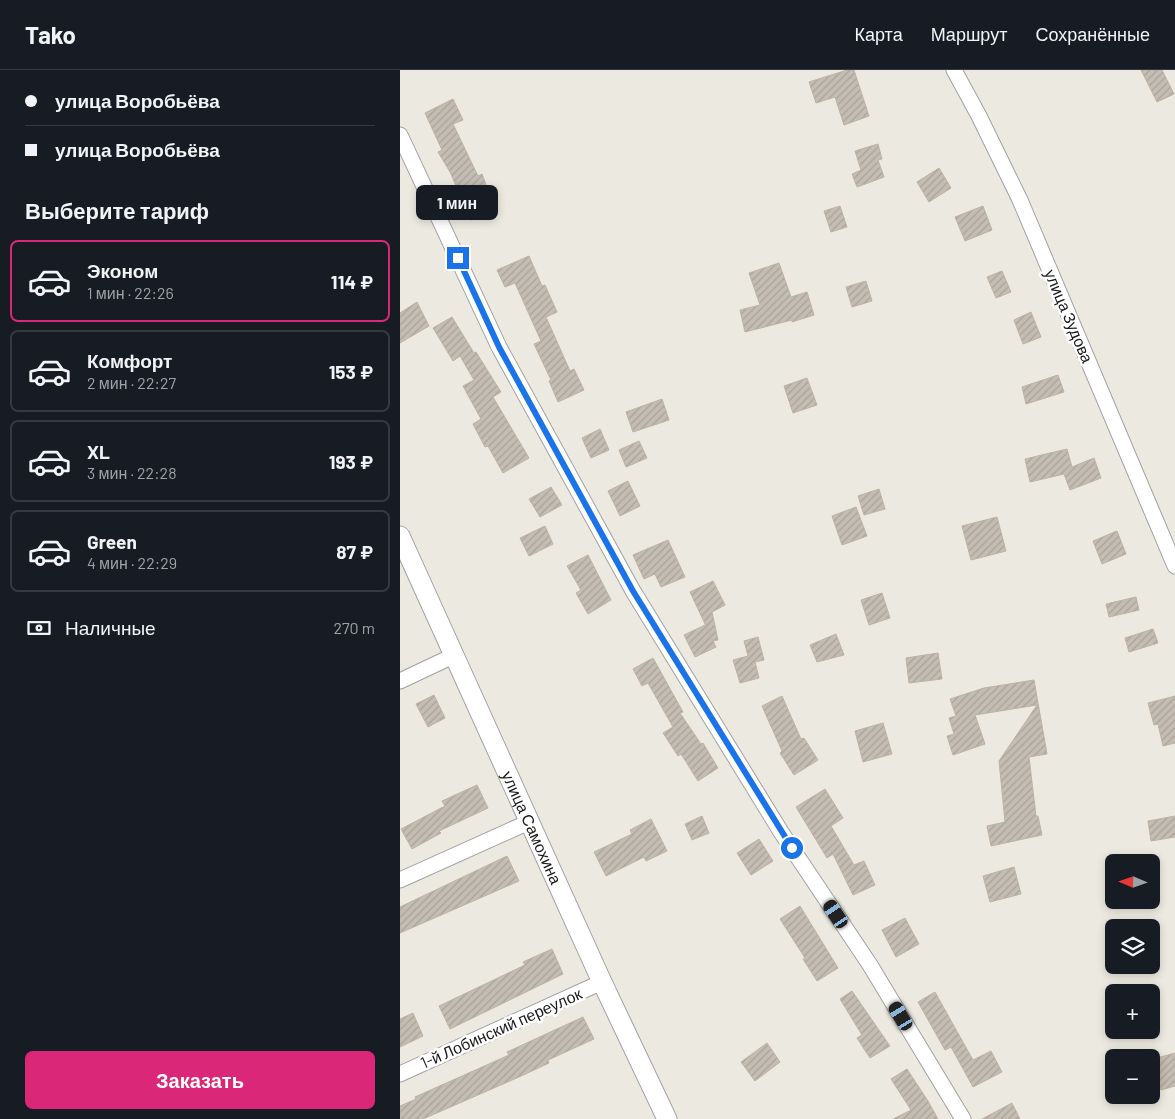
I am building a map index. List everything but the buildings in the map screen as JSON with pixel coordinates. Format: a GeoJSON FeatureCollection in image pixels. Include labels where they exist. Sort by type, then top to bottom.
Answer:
{"type":"FeatureCollection","features":[{"type":"Feature","properties":{"kind":"street","name":"улица Зудова"},"geometry":{"type":"LineString","coordinates":[[954,70],[1020,200],[1175,566]]}},
{"type":"Feature","properties":{"kind":"street"},"geometry":{"type":"LineString","coordinates":[[400,135],[499,347],[633,591],[780,832],[870,965],[963,1119]]}},
{"type":"Feature","properties":{"kind":"street","name":"улица Самохина"},"geometry":{"type":"LineString","coordinates":[[400,536],[602,982],[667,1119]]}},
{"type":"Feature","properties":{"kind":"street"},"geometry":{"type":"LineString","coordinates":[[400,682],[455,655]]}},
{"type":"Feature","properties":{"kind":"street"},"geometry":{"type":"LineString","coordinates":[[400,880],[529,822]]}},
{"type":"Feature","properties":{"kind":"street","name":"1-й Лобинский переулок"},"geometry":{"type":"LineString","coordinates":[[400,1074],[602,982]]}},
{"type":"Feature","properties":{"kind":"route"},"geometry":{"type":"LineString","coordinates":[[458,258],[499,347],[633,591],[780,832],[792,848]]}}]}
